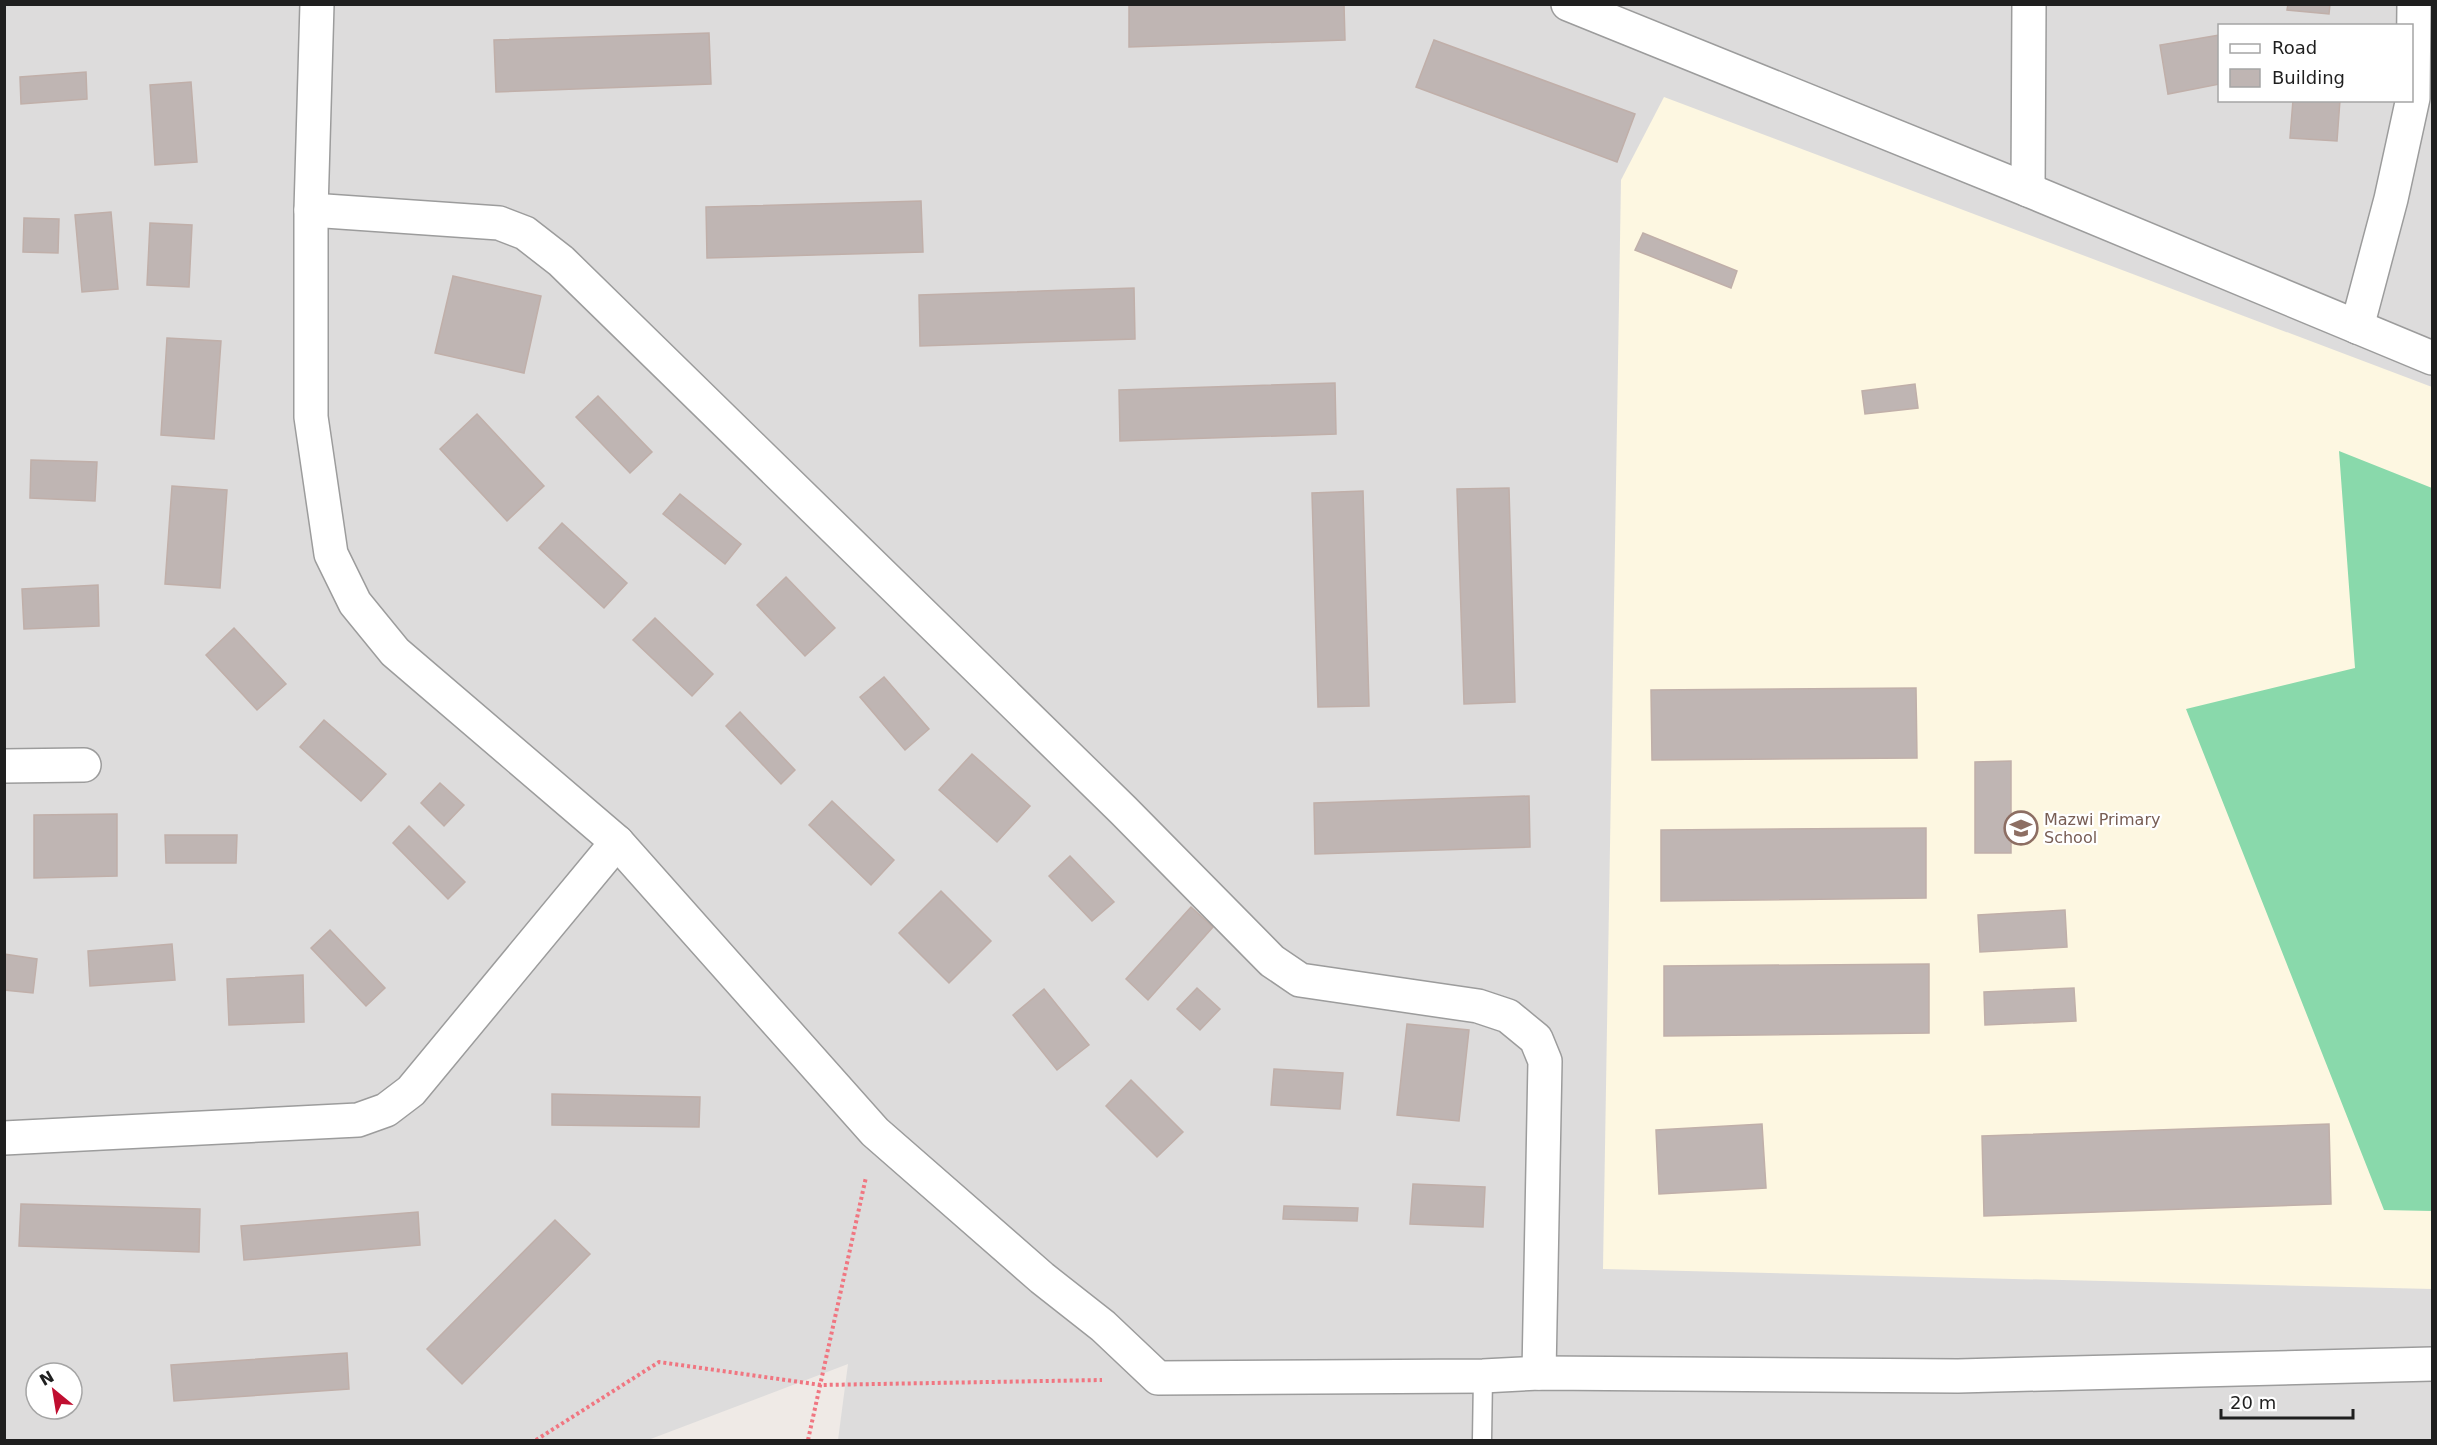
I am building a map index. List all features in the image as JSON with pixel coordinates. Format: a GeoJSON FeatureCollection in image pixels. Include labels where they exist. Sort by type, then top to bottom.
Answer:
{"type":"FeatureCollection","features":[{"type":"Feature","properties":{"kind":"street"},"geometry":{"type":"LineString","coordinates":[[317,4],[311,210],[311,417],[331,554],[355,603],[395,652],[617,842],[875,1132],[1042,1278],[1103,1326],[1158,1378],[1483,1376],[1539,1372],[1958,1376],[2433,1364]]}},
{"type":"Feature","properties":{"kind":"street"},"geometry":{"type":"LineString","coordinates":[[1568,4],[2028,190],[2433,358]]}},
{"type":"Feature","properties":{"kind":"street"},"geometry":{"type":"LineString","coordinates":[[2028,190],[2029,4]]}},
{"type":"Feature","properties":{"kind":"street"},"geometry":{"type":"LineString","coordinates":[[2413,98],[2414,4]]}},
{"type":"Feature","properties":{"kind":"street"},"geometry":{"type":"LineString","coordinates":[[2357,327],[2391,199],[2412,102]]}},
{"type":"Feature","properties":{"kind":"street"},"geometry":{"type":"LineString","coordinates":[[311,210],[500,223],[525,233],[561,261],[1114,801],[1272,961],[1300,980],[1478,1006],[1508,1016],[1536,1039],[1545,1061],[1539,1372]]}},
{"type":"Feature","properties":{"kind":"street"},"geometry":{"type":"LineString","coordinates":[[4,766],[84,765]]}},
{"type":"Feature","properties":{"kind":"street"},"geometry":{"type":"LineString","coordinates":[[4,1138],[358,1120],[386,1110],[411,1091],[617,842]]}},
{"type":"Feature","properties":{"kind":"lane"},"geometry":{"type":"LineString","coordinates":[[1482,1440],[1483,1376]]}},
{"type":"Feature","properties":{"kind":"path"},"geometry":{"type":"LineString","coordinates":[[808,1440],[875,1132]]}},
{"type":"Feature","properties":{"kind":"path"},"geometry":{"type":"LineString","coordinates":[[537,1440],[659,1362],[820,1385],[1158,1378]]}},
{"type":"Feature","properties":{"kind":"shaded area"},"geometry":{"type":"Polygon","coordinates":[[[5,5],[2432,5],[2432,1440],[838,1440],[848,1364],[648,1440],[5,1440],[5,5]]]}},
{"type":"Feature","properties":{"kind":"shaded area","name":"Mazwi Primary School"},"geometry":{"type":"Polygon","coordinates":[[[1664,97],[2432,387],[2432,1289],[1603,1269],[1621,180],[1664,97]]]}},
{"type":"Feature","properties":{"kind":"green space"},"geometry":{"type":"Polygon","coordinates":[[[2339,451],[2432,488],[2432,1211],[2384,1210],[2186,709],[2355,668],[2339,451]]]}},
{"type":"Feature","properties":{"kind":"building"},"geometry":{"type":"Polygon","coordinates":[[[1129,4],[1344,4],[1345,40],[1129,47],[1129,4]]]}},
{"type":"Feature","properties":{"kind":"building"},"geometry":{"type":"Polygon","coordinates":[[[2288,4],[2330,4],[2329,14],[2287,10],[2288,4]]]}},
{"type":"Feature","properties":{"kind":"building"},"geometry":{"type":"Polygon","coordinates":[[[709,33],[711,84],[496,92],[494,40],[709,33]]]}},
{"type":"Feature","properties":{"kind":"building"},"geometry":{"type":"Polygon","coordinates":[[[2218,35],[2218,84],[2168,94],[2160,45],[2218,35]]]}},
{"type":"Feature","properties":{"kind":"building"},"geometry":{"type":"Polygon","coordinates":[[[1434,40],[1635,114],[1617,162],[1416,87],[1434,40]]]}},
{"type":"Feature","properties":{"kind":"building"},"geometry":{"type":"Polygon","coordinates":[[[86,72],[87,99],[21,104],[20,77],[86,72]]]}},
{"type":"Feature","properties":{"kind":"building"},"geometry":{"type":"Polygon","coordinates":[[[191,82],[197,162],[155,165],[150,85],[191,82]]]}},
{"type":"Feature","properties":{"kind":"building"},"geometry":{"type":"Polygon","coordinates":[[[2293,102],[2340,102],[2337,141],[2290,138],[2293,102]]]}},
{"type":"Feature","properties":{"kind":"building"},"geometry":{"type":"Polygon","coordinates":[[[921,201],[923,252],[707,258],[706,207],[921,201]]]}},
{"type":"Feature","properties":{"kind":"building"},"geometry":{"type":"Polygon","coordinates":[[[111,212],[118,289],[82,292],[75,215],[111,212]]]}},
{"type":"Feature","properties":{"kind":"building"},"geometry":{"type":"Polygon","coordinates":[[[24,218],[59,219],[58,253],[23,252],[24,218]]]}},
{"type":"Feature","properties":{"kind":"building"},"geometry":{"type":"Polygon","coordinates":[[[150,223],[192,225],[189,287],[147,285],[150,223]]]}},
{"type":"Feature","properties":{"kind":"building"},"geometry":{"type":"Polygon","coordinates":[[[1643,233],[1737,271],[1731,288],[1635,250],[1643,233]]]}},
{"type":"Feature","properties":{"kind":"building"},"geometry":{"type":"Polygon","coordinates":[[[453,276],[541,296],[524,373],[435,353],[453,276]]]}},
{"type":"Feature","properties":{"kind":"building"},"geometry":{"type":"Polygon","coordinates":[[[1134,288],[1135,339],[920,346],[919,295],[1134,288]]]}},
{"type":"Feature","properties":{"kind":"building"},"geometry":{"type":"Polygon","coordinates":[[[167,338],[221,341],[214,439],[161,435],[167,338]]]}},
{"type":"Feature","properties":{"kind":"building"},"geometry":{"type":"Polygon","coordinates":[[[1335,383],[1336,434],[1120,441],[1119,390],[1335,383]]]}},
{"type":"Feature","properties":{"kind":"building"},"geometry":{"type":"Polygon","coordinates":[[[1915,384],[1918,408],[1865,414],[1862,391],[1915,384]]]}},
{"type":"Feature","properties":{"kind":"building"},"geometry":{"type":"Polygon","coordinates":[[[598,396],[652,452],[630,473],[576,417],[598,396]]]}},
{"type":"Feature","properties":{"kind":"building"},"geometry":{"type":"Polygon","coordinates":[[[477,414],[544,486],[507,521],[440,449],[477,414]]]}},
{"type":"Feature","properties":{"kind":"building"},"geometry":{"type":"Polygon","coordinates":[[[31,460],[97,462],[95,501],[30,498],[31,460]]]}},
{"type":"Feature","properties":{"kind":"building"},"geometry":{"type":"Polygon","coordinates":[[[172,486],[227,490],[220,588],[165,584],[172,486]]]}},
{"type":"Feature","properties":{"kind":"building"},"geometry":{"type":"Polygon","coordinates":[[[1509,488],[1515,702],[1464,704],[1457,489],[1509,488]]]}},
{"type":"Feature","properties":{"kind":"building"},"geometry":{"type":"Polygon","coordinates":[[[1363,491],[1369,706],[1318,707],[1312,493],[1363,491]]]}},
{"type":"Feature","properties":{"kind":"building"},"geometry":{"type":"Polygon","coordinates":[[[680,494],[741,544],[725,564],[663,514],[680,494]]]}},
{"type":"Feature","properties":{"kind":"building"},"geometry":{"type":"Polygon","coordinates":[[[562,523],[627,583],[604,608],[539,548],[562,523]]]}},
{"type":"Feature","properties":{"kind":"building"},"geometry":{"type":"Polygon","coordinates":[[[786,577],[835,628],[805,656],[757,605],[786,577]]]}},
{"type":"Feature","properties":{"kind":"building"},"geometry":{"type":"Polygon","coordinates":[[[98,585],[99,626],[24,629],[22,589],[98,585]]]}},
{"type":"Feature","properties":{"kind":"building"},"geometry":{"type":"Polygon","coordinates":[[[655,618],[713,674],[692,696],[633,640],[655,618]]]}},
{"type":"Feature","properties":{"kind":"building"},"geometry":{"type":"Polygon","coordinates":[[[234,628],[286,684],[257,710],[206,655],[234,628]]]}},
{"type":"Feature","properties":{"kind":"building"},"geometry":{"type":"Polygon","coordinates":[[[884,677],[929,729],[905,750],[860,697],[884,677]]]}},
{"type":"Feature","properties":{"kind":"building"},"geometry":{"type":"Polygon","coordinates":[[[1916,688],[1917,758],[1652,760],[1651,690],[1916,688]]]}},
{"type":"Feature","properties":{"kind":"building"},"geometry":{"type":"Polygon","coordinates":[[[740,712],[795,770],[781,784],[726,726],[740,712]]]}},
{"type":"Feature","properties":{"kind":"building"},"geometry":{"type":"Polygon","coordinates":[[[324,720],[386,774],[361,801],[300,747],[324,720]]]}},
{"type":"Feature","properties":{"kind":"building"},"geometry":{"type":"Polygon","coordinates":[[[972,754],[1030,806],[997,842],[939,790],[972,754]]]}},
{"type":"Feature","properties":{"kind":"building"},"geometry":{"type":"Polygon","coordinates":[[[2011,761],[2011,853],[1975,853],[1975,762],[2011,761]]]}},
{"type":"Feature","properties":{"kind":"building"},"geometry":{"type":"Polygon","coordinates":[[[440,783],[464,805],[444,826],[421,803],[440,783]]]}},
{"type":"Feature","properties":{"kind":"building"},"geometry":{"type":"Polygon","coordinates":[[[1529,796],[1530,847],[1315,854],[1314,803],[1529,796]]]}},
{"type":"Feature","properties":{"kind":"building"},"geometry":{"type":"Polygon","coordinates":[[[832,801],[894,860],[871,885],[809,825],[832,801]]]}},
{"type":"Feature","properties":{"kind":"building"},"geometry":{"type":"Polygon","coordinates":[[[117,814],[117,876],[34,878],[34,815],[117,814]]]}},
{"type":"Feature","properties":{"kind":"building"},"geometry":{"type":"Polygon","coordinates":[[[409,826],[465,882],[448,899],[393,843],[409,826]]]}},
{"type":"Feature","properties":{"kind":"building"},"geometry":{"type":"Polygon","coordinates":[[[1926,828],[1926,898],[1661,901],[1661,830],[1926,828]]]}},
{"type":"Feature","properties":{"kind":"building"},"geometry":{"type":"Polygon","coordinates":[[[165,835],[237,835],[236,863],[166,863],[165,835]]]}},
{"type":"Feature","properties":{"kind":"building"},"geometry":{"type":"Polygon","coordinates":[[[1070,856],[1114,902],[1092,921],[1049,876],[1070,856]]]}},
{"type":"Feature","properties":{"kind":"building"},"geometry":{"type":"Polygon","coordinates":[[[941,891],[991,941],[949,983],[899,933],[941,891]]]}},
{"type":"Feature","properties":{"kind":"building"},"geometry":{"type":"Polygon","coordinates":[[[1191,907],[1213,927],[1148,1000],[1126,979],[1191,907]]]}},
{"type":"Feature","properties":{"kind":"building"},"geometry":{"type":"Polygon","coordinates":[[[2065,910],[2067,947],[1980,952],[1978,915],[2065,910]]]}},
{"type":"Feature","properties":{"kind":"building"},"geometry":{"type":"Polygon","coordinates":[[[330,930],[385,988],[366,1006],[311,948],[330,930]]]}},
{"type":"Feature","properties":{"kind":"building"},"geometry":{"type":"Polygon","coordinates":[[[172,944],[175,980],[90,986],[88,951],[172,944]]]}},
{"type":"Feature","properties":{"kind":"building"},"geometry":{"type":"Polygon","coordinates":[[[4,954],[37,959],[33,993],[4,990],[4,954]]]}},
{"type":"Feature","properties":{"kind":"building"},"geometry":{"type":"Polygon","coordinates":[[[1929,964],[1929,1033],[1664,1036],[1664,966],[1929,964]]]}},
{"type":"Feature","properties":{"kind":"building"},"geometry":{"type":"Polygon","coordinates":[[[303,975],[304,1022],[229,1025],[227,979],[303,975]]]}},
{"type":"Feature","properties":{"kind":"building"},"geometry":{"type":"Polygon","coordinates":[[[1197,988],[1220,1009],[1200,1030],[1177,1009],[1197,988]]]}},
{"type":"Feature","properties":{"kind":"building"},"geometry":{"type":"Polygon","coordinates":[[[2074,988],[2076,1021],[1985,1025],[1984,992],[2074,988]]]}},
{"type":"Feature","properties":{"kind":"building"},"geometry":{"type":"Polygon","coordinates":[[[1044,989],[1089,1045],[1057,1070],[1013,1015],[1044,989]]]}},
{"type":"Feature","properties":{"kind":"building"},"geometry":{"type":"Polygon","coordinates":[[[1407,1024],[1469,1030],[1459,1121],[1397,1115],[1407,1024]]]}},
{"type":"Feature","properties":{"kind":"building"},"geometry":{"type":"Polygon","coordinates":[[[1274,1069],[1343,1073],[1340,1109],[1271,1105],[1274,1069]]]}},
{"type":"Feature","properties":{"kind":"building"},"geometry":{"type":"Polygon","coordinates":[[[1131,1080],[1183,1132],[1157,1157],[1106,1106],[1131,1080]]]}},
{"type":"Feature","properties":{"kind":"building"},"geometry":{"type":"Polygon","coordinates":[[[552,1094],[700,1097],[699,1127],[552,1125],[552,1094]]]}},
{"type":"Feature","properties":{"kind":"building"},"geometry":{"type":"Polygon","coordinates":[[[1762,1124],[1766,1188],[1659,1194],[1656,1130],[1762,1124]]]}},
{"type":"Feature","properties":{"kind":"building"},"geometry":{"type":"Polygon","coordinates":[[[2329,1124],[2331,1204],[1984,1216],[1982,1136],[2329,1124]]]}},
{"type":"Feature","properties":{"kind":"building"},"geometry":{"type":"Polygon","coordinates":[[[1413,1184],[1485,1187],[1483,1227],[1410,1224],[1413,1184]]]}},
{"type":"Feature","properties":{"kind":"building"},"geometry":{"type":"Polygon","coordinates":[[[21,1204],[200,1209],[199,1252],[19,1246],[21,1204]]]}},
{"type":"Feature","properties":{"kind":"building"},"geometry":{"type":"Polygon","coordinates":[[[1284,1206],[1358,1208],[1357,1221],[1283,1219],[1284,1206]]]}},
{"type":"Feature","properties":{"kind":"building"},"geometry":{"type":"Polygon","coordinates":[[[418,1212],[420,1245],[244,1260],[241,1226],[418,1212]]]}},
{"type":"Feature","properties":{"kind":"building"},"geometry":{"type":"Polygon","coordinates":[[[555,1220],[590,1254],[462,1384],[427,1349],[555,1220]]]}},
{"type":"Feature","properties":{"kind":"building"},"geometry":{"type":"Polygon","coordinates":[[[347,1353],[349,1389],[174,1401],[171,1365],[347,1353]]]}},
{"type":"Feature","properties":{"kind":"place","name":"Mazwi Primary School"},"geometry":{"type":"Point","coordinates":[2021,828]}}]}
